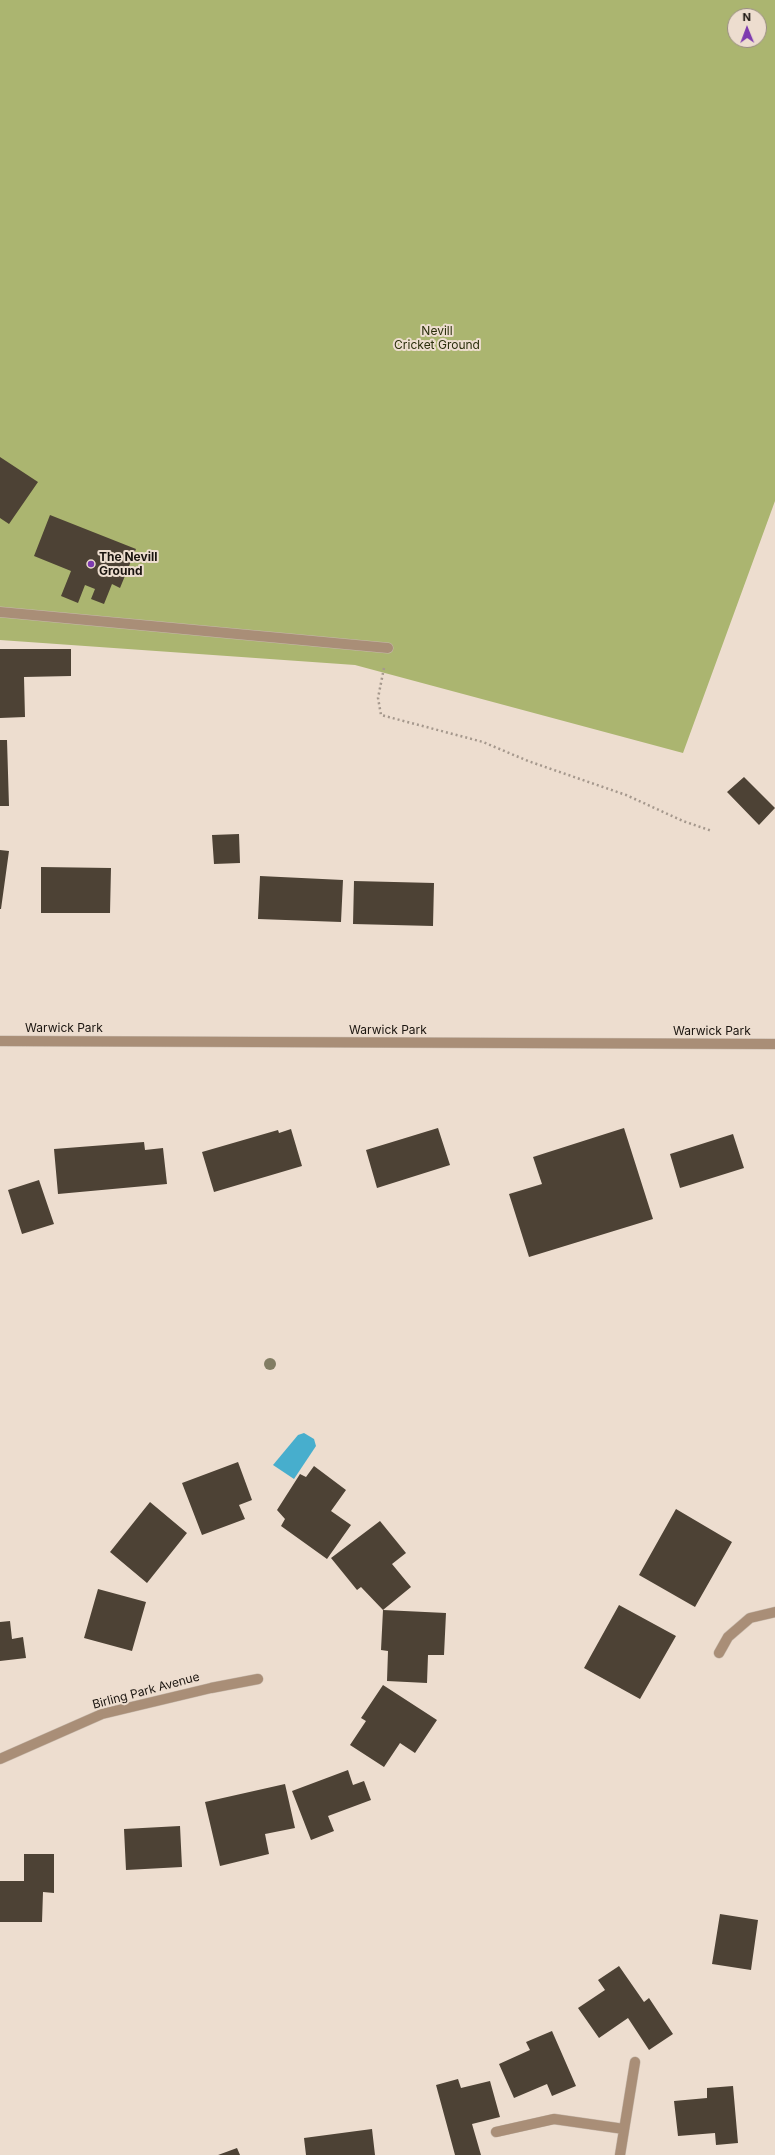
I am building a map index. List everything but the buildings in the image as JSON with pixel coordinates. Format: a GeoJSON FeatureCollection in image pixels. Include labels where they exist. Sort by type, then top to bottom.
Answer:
{"type":"FeatureCollection","features":[{"type":"Feature","properties":{"kind":"street"},"geometry":{"type":"LineString","coordinates":[[0,612],[388,648]]}},
{"type":"Feature","properties":{"kind":"street","name":"Warwick Park"},"geometry":{"type":"LineString","coordinates":[[0,1041],[775,1044]]}},
{"type":"Feature","properties":{"kind":"street"},"geometry":{"type":"LineString","coordinates":[[719,1653],[728,1638],[750,1618],[775,1612]]}},
{"type":"Feature","properties":{"kind":"street","name":"Birling Park Avenue"},"geometry":{"type":"LineString","coordinates":[[0,1759],[102,1714],[211,1688],[258,1679]]}},
{"type":"Feature","properties":{"kind":"street"},"geometry":{"type":"LineString","coordinates":[[620,2155],[635,2062]]}},
{"type":"Feature","properties":{"kind":"street"},"geometry":{"type":"LineString","coordinates":[[496,2132],[554,2119],[624,2129]]}},
{"type":"Feature","properties":{"kind":"path"},"geometry":{"type":"LineString","coordinates":[[388,648],[378,698],[381,715],[483,742],[528,760],[626,795],[683,821],[712,831]]}},
{"type":"Feature","properties":{"kind":"green space","name":"Nevill Cricket Ground"},"geometry":{"type":"Polygon","coordinates":[[[0,0],[775,0],[775,501],[683,753],[355,665],[0,640],[0,0]]]}},
{"type":"Feature","properties":{"kind":"water"},"geometry":{"type":"Polygon","coordinates":[[[304,1433],[314,1439],[316,1446],[294,1479],[273,1465],[298,1435],[304,1433]]]}},
{"type":"Feature","properties":{"kind":"place","name":"The Nevill Ground"},"geometry":{"type":"Point","coordinates":[91,564]}}]}
